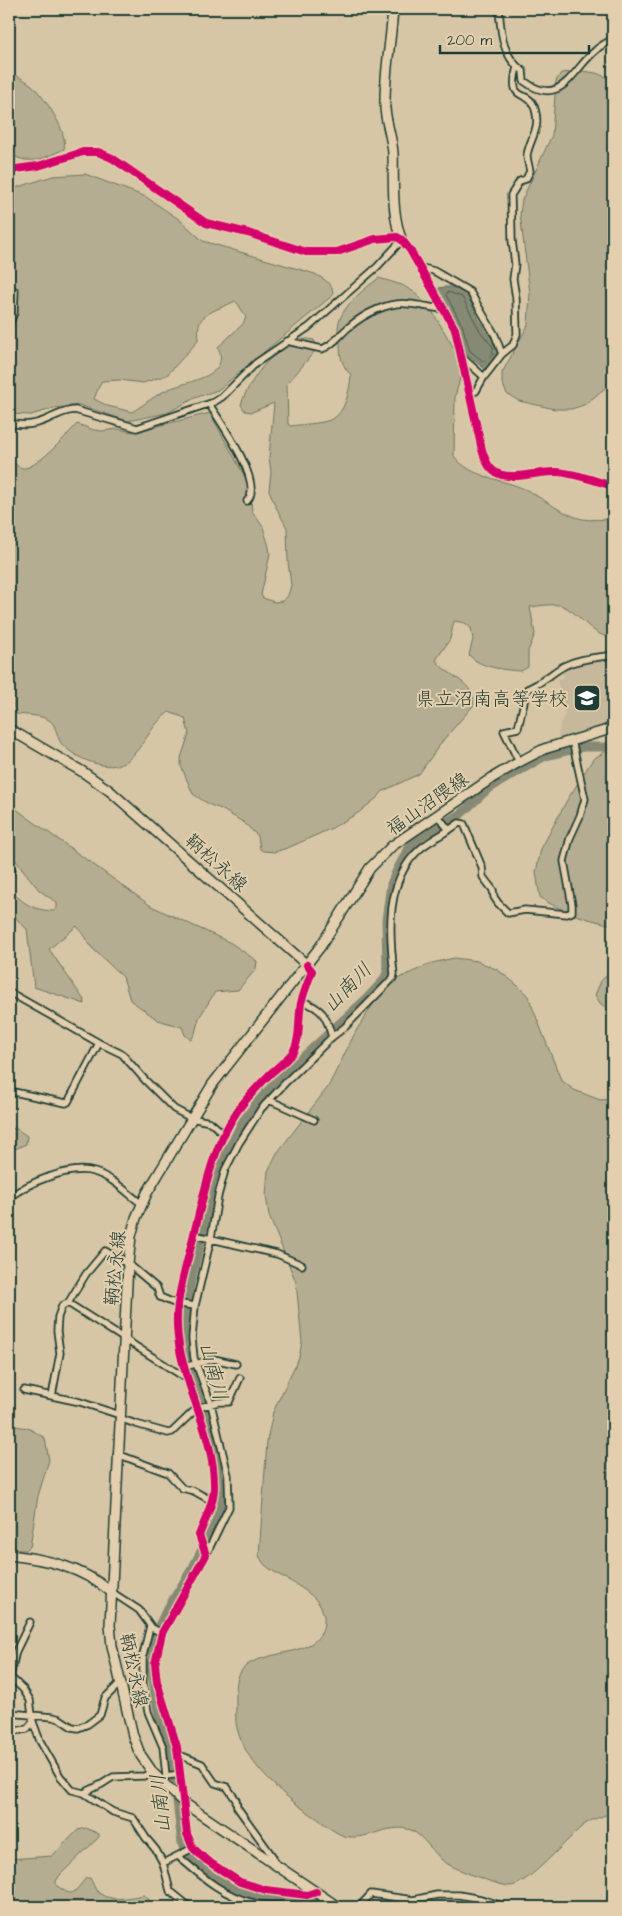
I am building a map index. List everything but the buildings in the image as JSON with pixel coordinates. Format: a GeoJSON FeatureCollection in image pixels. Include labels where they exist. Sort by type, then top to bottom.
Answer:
{"type":"FeatureCollection","features":[{"type":"Feature","properties":{"kind":"main road"},"geometry":{"type":"LineString","coordinates":[[393,9],[385,86],[386,111],[393,150],[396,216],[398,231],[402,240]]}},
{"type":"Feature","properties":{"kind":"main road","name":"福山沼隈線"},"geometry":{"type":"LineString","coordinates":[[307,964],[320,947],[370,868],[392,846],[440,818],[492,778],[519,762],[544,749],[572,742],[613,727]]}},
{"type":"Feature","properties":{"kind":"main road","name":"鞆松永線"},"geometry":{"type":"LineString","coordinates":[[9,729],[82,772],[110,791],[307,964],[237,1050],[212,1085],[142,1204],[131,1236],[123,1339],[110,1591],[110,1632],[133,1736],[140,1754],[153,1773],[183,1802],[336,1907]]}},
{"type":"Feature","properties":{"kind":"main road"},"geometry":{"type":"LineString","coordinates":[[9,1555],[58,1563],[82,1573],[102,1584],[110,1591]]}},
{"type":"Feature","properties":{"kind":"street"},"geometry":{"type":"LineString","coordinates":[[499,9],[503,42],[517,67],[523,71],[524,81],[532,87],[546,92],[554,91],[571,78],[596,50],[613,39]]}},
{"type":"Feature","properties":{"kind":"street"},"geometry":{"type":"LineString","coordinates":[[470,394],[476,391],[484,377],[502,354],[512,345],[517,334],[516,298],[513,279],[515,264],[512,240],[511,195],[520,181],[526,179],[530,171],[527,156],[536,132],[535,110],[532,102],[516,92],[514,86],[517,67]]}},
{"type":"Feature","properties":{"kind":"street"},"geometry":{"type":"LineString","coordinates":[[9,170],[38,166],[83,152],[98,152],[112,158],[206,223],[224,229],[248,233],[306,252],[337,252],[375,239],[397,237],[410,250],[455,329],[486,461],[491,469],[499,474],[510,476],[557,472],[613,486]]}},
{"type":"Feature","properties":{"kind":"street"},"geometry":{"type":"LineString","coordinates":[[9,423],[26,425],[38,423],[70,410],[75,410],[137,428],[209,404],[222,397],[256,363],[308,327],[377,267],[402,240]]}},
{"type":"Feature","properties":{"kind":"street"},"geometry":{"type":"LineString","coordinates":[[419,266],[470,292],[495,335],[502,354]]}},
{"type":"Feature","properties":{"kind":"street"},"geometry":{"type":"LineString","coordinates":[[9,325],[14,313],[15,291]]}},
{"type":"Feature","properties":{"kind":"street"},"geometry":{"type":"LineString","coordinates":[[287,341],[322,348],[334,342],[352,324],[375,310],[394,305],[408,304],[444,309]]}},
{"type":"Feature","properties":{"kind":"street"},"geometry":{"type":"LineString","coordinates":[[463,358],[484,377]]}},
{"type":"Feature","properties":{"kind":"street"},"geometry":{"type":"LineString","coordinates":[[209,404],[221,422],[249,475],[252,492],[247,501]]}},
{"type":"Feature","properties":{"kind":"street"},"geometry":{"type":"LineString","coordinates":[[519,762],[504,731],[518,728],[527,689],[573,663],[613,655]]}},
{"type":"Feature","properties":{"kind":"street"},"geometry":{"type":"LineString","coordinates":[[206,1554],[199,1535],[212,1501],[214,1489],[210,1449],[199,1407],[187,1375],[194,1358],[192,1338],[194,1306],[218,1196],[226,1170],[239,1143],[261,1109],[332,1035],[345,1027],[393,978],[390,941],[395,891],[409,862],[418,851],[448,829],[459,823],[464,824],[482,867],[483,877],[493,890],[494,897],[498,903],[508,913],[525,910],[567,914],[572,912],[564,861],[570,838],[585,800],[572,742]]}},
{"type":"Feature","properties":{"kind":"street"},"geometry":{"type":"LineString","coordinates":[[440,818],[448,829]]}},
{"type":"Feature","properties":{"kind":"street"},"geometry":{"type":"LineString","coordinates":[[307,964],[312,971],[302,1001],[296,1044],[292,1052],[252,1092],[238,1111],[224,1134],[211,1166],[180,1304],[176,1323],[190,1366],[209,1404],[228,1475],[228,1507],[206,1554],[161,1632],[155,1664],[157,1682],[177,1747],[187,1834],[192,1849],[240,1882],[256,1888],[307,1895],[316,1892]]}},
{"type":"Feature","properties":{"kind":"street"},"geometry":{"type":"LineString","coordinates":[[9,992],[122,1054],[174,1109],[191,1118],[210,1122],[224,1134]]}},
{"type":"Feature","properties":{"kind":"street"},"geometry":{"type":"LineString","coordinates":[[302,1001],[320,1010],[326,1016],[332,1035]]}},
{"type":"Feature","properties":{"kind":"street"},"geometry":{"type":"LineString","coordinates":[[9,1091],[68,1102],[99,1043]]}},
{"type":"Feature","properties":{"kind":"street"},"geometry":{"type":"LineString","coordinates":[[269,1100],[314,1120]]}},
{"type":"Feature","properties":{"kind":"street"},"geometry":{"type":"LineString","coordinates":[[9,1198],[31,1183],[44,1178],[75,1170],[86,1170],[106,1177],[142,1204]]}},
{"type":"Feature","properties":{"kind":"street"},"geometry":{"type":"LineString","coordinates":[[196,1235],[277,1254],[302,1264]]}},
{"type":"Feature","properties":{"kind":"street"},"geometry":{"type":"LineString","coordinates":[[52,1396],[60,1353],[57,1331],[58,1317],[62,1306],[68,1303],[86,1274],[105,1251],[128,1264],[157,1288],[160,1297],[180,1304],[194,1306]]}},
{"type":"Feature","properties":{"kind":"street"},"geometry":{"type":"LineString","coordinates":[[68,1303],[184,1377],[187,1375]]}},
{"type":"Feature","properties":{"kind":"street"},"geometry":{"type":"LineString","coordinates":[[190,1366],[207,1359],[236,1364]]}},
{"type":"Feature","properties":{"kind":"street"},"geometry":{"type":"LineString","coordinates":[[24,1390],[80,1402],[120,1416],[136,1424],[168,1433],[172,1432],[199,1407],[218,1402],[229,1402],[240,1378]]}},
{"type":"Feature","properties":{"kind":"street"},"geometry":{"type":"LineString","coordinates":[[117,1454],[168,1473],[182,1488],[194,1491],[212,1501]]}},
{"type":"Feature","properties":{"kind":"street"},"geometry":{"type":"LineString","coordinates":[[110,1591],[139,1610],[151,1627],[161,1632]]}},
{"type":"Feature","properties":{"kind":"street"},"geometry":{"type":"LineString","coordinates":[[30,1622],[16,1651],[9,1677],[23,1689],[30,1700],[33,1719],[40,1741],[60,1776],[72,1790],[84,1793],[113,1812],[133,1818],[163,1863],[170,1891],[190,1907]]}},
{"type":"Feature","properties":{"kind":"street"},"geometry":{"type":"LineString","coordinates":[[151,1627],[143,1655],[143,1683],[148,1712],[163,1747],[166,1776],[179,1775]]}},
{"type":"Feature","properties":{"kind":"street"},"geometry":{"type":"LineString","coordinates":[[9,1713],[33,1719],[54,1717],[72,1727],[78,1728],[88,1724],[100,1715],[105,1698],[120,1683]]}},
{"type":"Feature","properties":{"kind":"street"},"geometry":{"type":"LineString","coordinates":[[9,1732],[27,1729],[33,1719]]}},
{"type":"Feature","properties":{"kind":"street"},"geometry":{"type":"LineString","coordinates":[[178,1757],[182,1756],[202,1764],[215,1783],[227,1788],[236,1800],[236,1807],[273,1857],[273,1863]]}},
{"type":"Feature","properties":{"kind":"street"},"geometry":{"type":"LineString","coordinates":[[84,1793],[113,1777],[144,1776],[153,1773]]}},
{"type":"Feature","properties":{"kind":"street"},"geometry":{"type":"LineString","coordinates":[[163,1863],[192,1849]]}},
{"type":"Feature","properties":{"kind":"street"},"geometry":{"type":"LineString","coordinates":[[179,1856],[212,1884],[235,1897],[256,1904],[293,1907]]}},
{"type":"Feature","properties":{"kind":"street"},"geometry":{"type":"LineString","coordinates":[[360,1907],[370,1894],[413,1900],[437,1895],[459,1895],[481,1899],[506,1907]]}},
{"type":"Feature","properties":{"kind":"shaded area"},"geometry":{"type":"Polygon","coordinates":[[[583,71],[596,73],[613,80],[613,382],[584,405],[571,409],[555,409],[519,401],[507,394],[502,383],[502,373],[528,325],[530,293],[520,214],[522,200],[552,135],[556,81],[561,73],[583,71]]]}},
{"type":"Feature","properties":{"kind":"shaded area"},"geometry":{"type":"Polygon","coordinates":[[[9,72],[33,86],[43,99],[63,133],[64,149],[37,160],[24,160],[9,154],[9,72]]]}},
{"type":"Feature","properties":{"kind":"shaded area"},"geometry":{"type":"Polygon","coordinates":[[[85,174],[146,197],[180,220],[203,241],[315,274],[330,285],[333,295],[218,390],[195,398],[167,413],[128,421],[79,405],[55,408],[31,415],[9,414],[9,190],[53,176],[85,174]],[[235,301],[202,319],[199,324],[197,342],[167,375],[143,383],[119,380],[102,381],[94,399],[108,406],[132,412],[164,391],[206,376],[219,365],[221,357],[218,347],[243,324],[246,317],[235,301]]]}},
{"type":"Feature","properties":{"kind":"shaded area"},"geometry":{"type":"Polygon","coordinates":[[[379,278],[402,285],[414,292],[432,311],[455,350],[462,371],[455,397],[454,456],[478,474],[518,486],[575,517],[586,520],[613,520],[613,637],[599,634],[563,606],[530,607],[535,634],[528,651],[528,667],[521,671],[508,670],[486,666],[469,655],[473,639],[471,628],[465,623],[454,621],[450,639],[436,660],[471,691],[473,706],[444,739],[419,774],[383,791],[358,813],[332,828],[275,852],[263,851],[260,849],[258,836],[243,822],[193,794],[181,766],[181,758],[189,734],[185,718],[169,712],[157,723],[127,761],[120,765],[111,766],[83,759],[67,749],[59,740],[52,722],[46,718],[16,714],[9,683],[9,458],[21,467],[31,466],[53,449],[77,424],[94,430],[117,429],[133,432],[210,413],[245,477],[250,492],[252,511],[263,527],[269,547],[270,554],[261,595],[263,598],[274,602],[282,601],[288,596],[291,585],[287,528],[269,490],[271,472],[269,457],[274,403],[252,412],[245,411],[241,405],[259,371],[280,350],[291,343],[303,339],[314,340],[317,347],[315,351],[287,384],[288,424],[291,426],[316,423],[335,417],[346,401],[351,375],[345,368],[341,357],[339,321],[347,306],[379,278]]]}},
{"type":"Feature","properties":{"kind":"shaded area","name":"県立沼南高等学校"},"geometry":{"type":"Polygon","coordinates":[[[613,656],[613,721],[607,725],[558,738],[560,723],[565,715],[557,680],[563,678],[562,671],[593,660],[613,656]]]}},
{"type":"Feature","properties":{"kind":"shaded area"},"geometry":{"type":"Polygon","coordinates":[[[613,747],[613,925],[566,911],[540,897],[536,872],[541,849],[566,802],[593,759],[613,747]]]}},
{"type":"Feature","properties":{"kind":"shaded area"},"geometry":{"type":"Polygon","coordinates":[[[9,804],[151,906],[231,943],[257,961],[256,969],[238,990],[215,992],[199,1018],[191,1040],[185,1035],[182,1027],[158,1020],[130,1000],[123,977],[92,948],[77,926],[49,949],[85,1004],[34,987],[27,929],[12,911],[9,888],[24,902],[34,908],[54,911],[57,908],[57,903],[39,890],[9,852],[9,804]]]}},
{"type":"Feature","properties":{"kind":"shaded area"},"geometry":{"type":"Polygon","coordinates":[[[454,958],[477,961],[498,970],[517,985],[528,996],[561,1080],[574,1090],[600,1100],[613,1099],[613,1813],[585,1824],[537,1870],[518,1884],[510,1886],[486,1880],[448,1864],[419,1835],[411,1830],[403,1828],[388,1829],[358,1837],[347,1837],[333,1831],[281,1792],[258,1768],[242,1742],[236,1720],[237,1682],[239,1675],[246,1666],[256,1660],[311,1644],[320,1636],[324,1624],[323,1613],[319,1604],[312,1596],[265,1565],[259,1556],[267,1441],[273,1412],[299,1357],[302,1342],[296,1282],[269,1216],[266,1195],[268,1171],[277,1153],[328,1087],[356,1031],[377,998],[397,979],[432,963],[454,958]]]}},
{"type":"Feature","properties":{"kind":"shaded area"},"geometry":{"type":"Polygon","coordinates":[[[613,971],[613,1014],[600,1003],[595,995],[601,981],[613,971]]]}},
{"type":"Feature","properties":{"kind":"shaded area"},"geometry":{"type":"Polygon","coordinates":[[[9,1128],[17,1129],[27,1136],[26,1144],[9,1152],[9,1128]]]}},
{"type":"Feature","properties":{"kind":"shaded area"},"geometry":{"type":"Polygon","coordinates":[[[9,1425],[28,1428],[45,1438],[49,1460],[38,1496],[30,1547],[26,1550],[19,1550],[9,1544],[9,1425]]]}},
{"type":"Feature","properties":{"kind":"shaded area"},"geometry":{"type":"Polygon","coordinates":[[[86,1828],[99,1834],[99,1837],[60,1875],[56,1885],[70,1893],[76,1890],[86,1878],[90,1878],[97,1891],[103,1895],[120,1898],[144,1895],[148,1898],[152,1907],[9,1907],[9,1859],[52,1856],[78,1830],[86,1828]]]}},
{"type":"Feature","properties":{"kind":"water"},"geometry":{"type":"Polygon","coordinates":[[[452,287],[466,293],[484,329],[498,345],[498,356],[485,369],[466,354],[457,327],[438,291],[439,288],[452,287]]]}},
{"type":"Feature","properties":{"kind":"waterway","name":"山南川"},"geometry":{"type":"LineString","coordinates":[[326,1907],[306,1901],[259,1897],[235,1889],[201,1868],[185,1851],[181,1836],[172,1755],[158,1711],[150,1661],[155,1634],[166,1611],[193,1567],[220,1510],[222,1491],[220,1472],[207,1413],[195,1382],[187,1351],[186,1333],[190,1285],[217,1171],[243,1121],[267,1090],[365,1000],[383,981],[387,973],[386,920],[391,884],[408,849],[421,836],[461,814],[488,789],[545,756],[583,747],[613,747]]}},
{"type":"Feature","properties":{"kind":"cycle path"},"geometry":{"type":"LineString","coordinates":[[9,170],[38,166],[83,152],[98,152],[112,158],[206,223],[248,233],[306,252],[337,252],[375,239],[397,237],[410,250],[455,329],[482,450],[490,467],[505,476],[550,472],[564,473],[613,486]]}},
{"type":"Feature","properties":{"kind":"cycle path"},"geometry":{"type":"LineString","coordinates":[[307,965],[312,971],[301,1003],[296,1046],[288,1058],[250,1095],[229,1124],[210,1171],[181,1287],[177,1328],[180,1351],[208,1442],[213,1465],[214,1489],[210,1507],[199,1535],[206,1555],[162,1633],[155,1664],[157,1682],[177,1747],[187,1834],[193,1848],[206,1860],[240,1882],[266,1890],[307,1895],[316,1892]]}},
{"type":"Feature","properties":{"kind":"place","name":"県立沼南高等学校"},"geometry":{"type":"Point","coordinates":[587,698]}}]}
